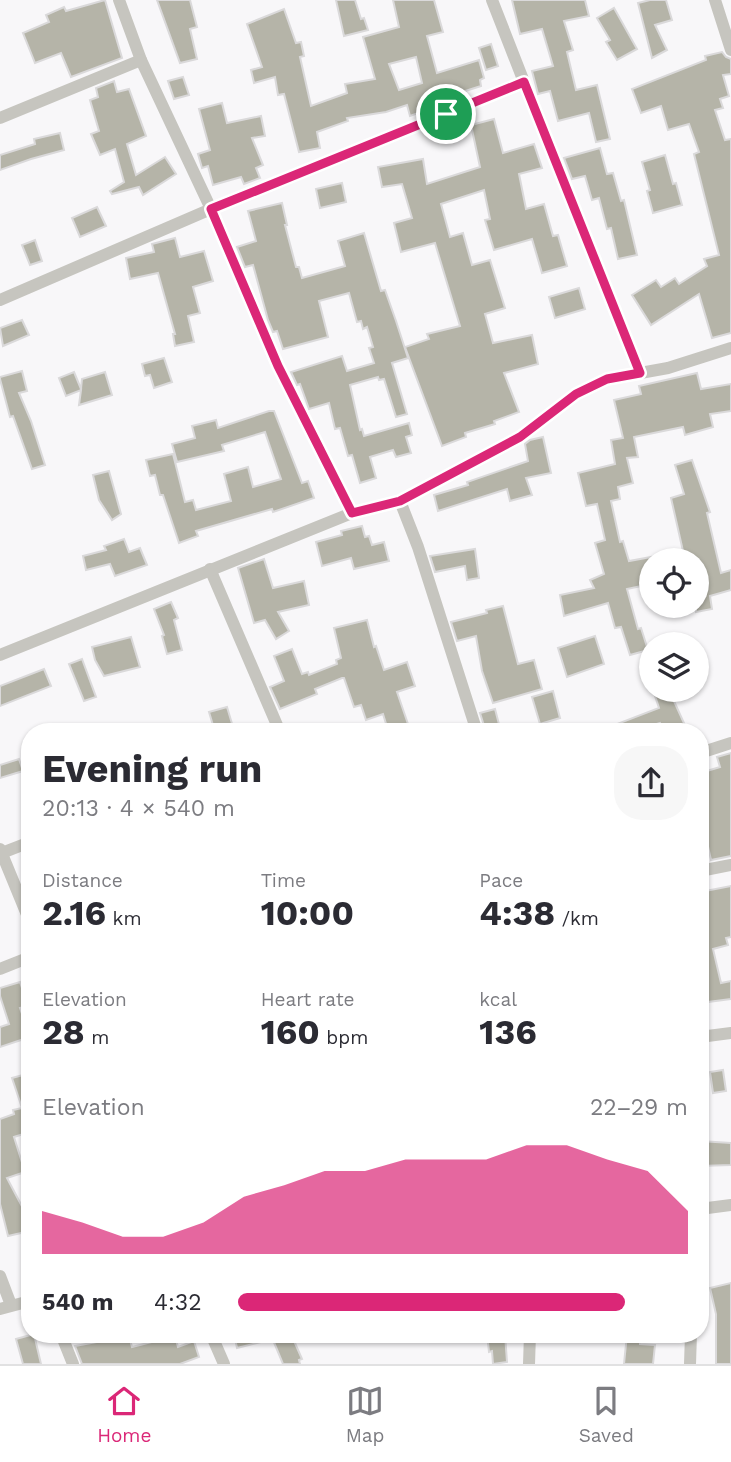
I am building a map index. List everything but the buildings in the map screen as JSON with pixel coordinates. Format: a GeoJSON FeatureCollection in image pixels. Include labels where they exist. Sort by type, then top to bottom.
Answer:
{"type":"FeatureCollection","features":[{"type":"Feature","properties":{"kind":"street"},"geometry":{"type":"LineString","coordinates":[[119,0],[141,60],[211,209],[278,366],[352,513]]}},
{"type":"Feature","properties":{"kind":"street"},"geometry":{"type":"LineString","coordinates":[[492,0],[640,373]]}},
{"type":"Feature","properties":{"kind":"street"},"geometry":{"type":"LineString","coordinates":[[715,0],[731,50]]}},
{"type":"Feature","properties":{"kind":"street"},"geometry":{"type":"LineString","coordinates":[[0,118],[141,60]]}},
{"type":"Feature","properties":{"kind":"street"},"geometry":{"type":"LineString","coordinates":[[0,300],[211,209],[524,82]]}},
{"type":"Feature","properties":{"kind":"street"},"geometry":{"type":"LineString","coordinates":[[0,655],[352,513],[400,501],[520,437],[576,394],[607,379],[668,368],[731,348]]}},
{"type":"Feature","properties":{"kind":"street"},"geometry":{"type":"LineString","coordinates":[[400,501],[418,547],[474,723]]}},
{"type":"Feature","properties":{"kind":"street"},"geometry":{"type":"LineString","coordinates":[[210,569],[276,723]]}},
{"type":"Feature","properties":{"kind":"street"},"geometry":{"type":"LineString","coordinates":[[709,749],[731,743]]}},
{"type":"Feature","properties":{"kind":"street"},"geometry":{"type":"LineString","coordinates":[[21,845],[1,851],[21,900]]}},
{"type":"Feature","properties":{"kind":"street"},"geometry":{"type":"LineString","coordinates":[[709,869],[731,865]]}},
{"type":"Feature","properties":{"kind":"street"},"geometry":{"type":"LineString","coordinates":[[0,970],[21,961]]}},
{"type":"Feature","properties":{"kind":"street"},"geometry":{"type":"LineString","coordinates":[[709,1036],[731,1033]]}},
{"type":"Feature","properties":{"kind":"street"},"geometry":{"type":"LineString","coordinates":[[709,1208],[731,1205]]}},
{"type":"Feature","properties":{"kind":"street"},"geometry":{"type":"LineString","coordinates":[[0,1276],[6,1307]]}},
{"type":"Feature","properties":{"kind":"street"},"geometry":{"type":"LineString","coordinates":[[65,1343],[73,1364]]}},
{"type":"Feature","properties":{"kind":"street"},"geometry":{"type":"LineString","coordinates":[[215,1343],[225,1364]]}},
{"type":"Feature","properties":{"kind":"street"},"geometry":{"type":"LineString","coordinates":[[529,1364],[530,1343]]}},
{"type":"Feature","properties":{"kind":"street"},"geometry":{"type":"LineString","coordinates":[[690,1364],[691,1343]]}},
{"type":"Feature","properties":{"kind":"route"},"geometry":{"type":"LineString","coordinates":[[524,82],[640,373],[607,379],[576,394],[520,437],[400,501],[352,513],[278,366],[211,209],[446,114],[524,82]]}}]}
